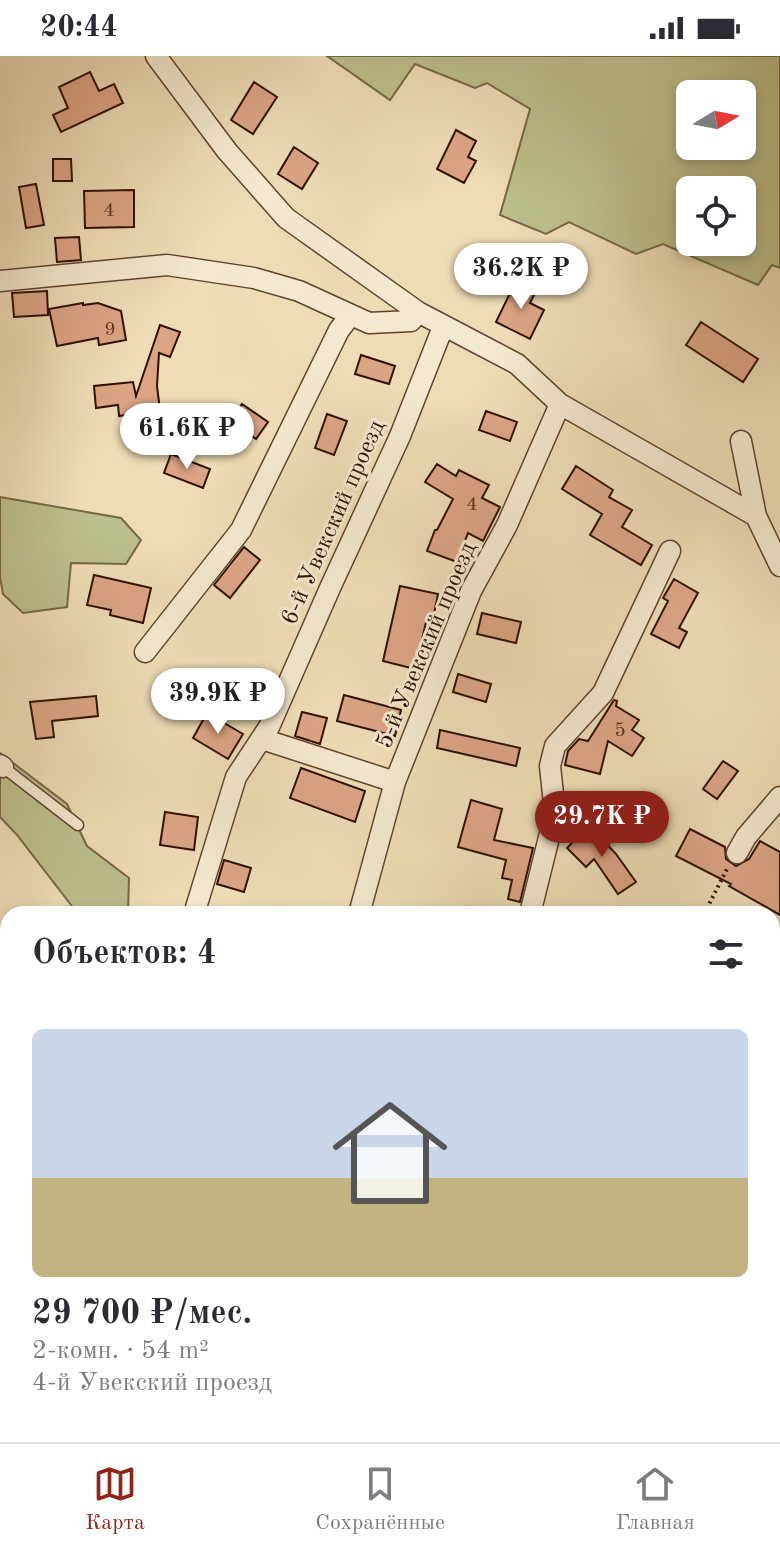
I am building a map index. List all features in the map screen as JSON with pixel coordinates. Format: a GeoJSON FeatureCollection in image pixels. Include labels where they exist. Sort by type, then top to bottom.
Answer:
{"type":"FeatureCollection","features":[{"type":"Feature","properties":{"kind":"street"},"geometry":{"type":"LineString","coordinates":[[156,56],[227,151],[286,218],[418,312],[517,364],[560,404],[756,516]]}},
{"type":"Feature","properties":{"kind":"street"},"geometry":{"type":"LineString","coordinates":[[0,281],[167,265],[254,278],[299,291],[369,323],[411,321],[418,312]]}},
{"type":"Feature","properties":{"kind":"street"},"geometry":{"type":"LineString","coordinates":[[145,652],[241,530],[339,330],[351,315]]}},
{"type":"Feature","properties":{"kind":"street","name":"6-й Увекский проезд"},"geometry":{"type":"LineString","coordinates":[[196,906],[236,777],[262,739],[400,436],[443,327]]}},
{"type":"Feature","properties":{"kind":"street","name":"5-й Увекский проезд"},"geometry":{"type":"LineString","coordinates":[[361,906],[395,782],[471,591],[507,525],[560,404]]}},
{"type":"Feature","properties":{"kind":"street"},"geometry":{"type":"LineString","coordinates":[[741,441],[756,516],[780,566]]}},
{"type":"Feature","properties":{"kind":"street"},"geometry":{"type":"LineString","coordinates":[[532,906],[555,813],[550,766],[555,746],[603,693],[670,551]]}},
{"type":"Feature","properties":{"kind":"street"},"geometry":{"type":"LineString","coordinates":[[262,739],[395,782]]}},
{"type":"Feature","properties":{"kind":"street"},"geometry":{"type":"LineString","coordinates":[[737,853],[746,837],[780,797]]}},
{"type":"Feature","properties":{"kind":"lane"},"geometry":{"type":"LineString","coordinates":[[1,767],[78,825]]}},
{"type":"Feature","properties":{"kind":"path"},"geometry":{"type":"LineString","coordinates":[[708,906],[737,853]]}},
{"type":"Feature","properties":{"kind":"green space"},"geometry":{"type":"Polygon","coordinates":[[[327,56],[780,56],[780,268],[772,265],[758,285],[691,256],[756,256],[756,176],[676,176],[676,250],[663,244],[636,254],[569,222],[546,234],[500,215],[530,109],[487,83],[475,88],[415,64],[390,100],[327,56]]]}},
{"type":"Feature","properties":{"kind":"green space"},"geometry":{"type":"Polygon","coordinates":[[[0,497],[121,518],[141,540],[126,564],[71,563],[67,607],[23,613],[3,594],[0,577],[0,497]]]}},
{"type":"Feature","properties":{"kind":"green space"},"geometry":{"type":"Polygon","coordinates":[[[0,753],[67,804],[87,846],[129,878],[128,906],[72,906],[0,817],[0,753]]]}},
{"type":"Feature","properties":{"kind":"building"},"geometry":{"type":"Polygon","coordinates":[[[90,72],[99,91],[114,84],[123,103],[61,132],[53,115],[68,108],[59,87],[90,72]]]}},
{"type":"Feature","properties":{"kind":"building"},"geometry":{"type":"Polygon","coordinates":[[[254,82],[277,97],[253,134],[231,120],[254,82]]]}},
{"type":"Feature","properties":{"kind":"building"},"geometry":{"type":"Polygon","coordinates":[[[456,130],[476,141],[468,157],[476,161],[464,183],[437,169],[456,130]]]}},
{"type":"Feature","properties":{"kind":"building"},"geometry":{"type":"Polygon","coordinates":[[[294,147],[318,163],[302,189],[278,174],[294,147]]]}},
{"type":"Feature","properties":{"kind":"building"},"geometry":{"type":"Polygon","coordinates":[[[53,159],[71,159],[72,181],[53,181],[53,159]]]}},
{"type":"Feature","properties":{"kind":"building"},"geometry":{"type":"Polygon","coordinates":[[[36,184],[44,225],[26,228],[19,187],[36,184]]]}},
{"type":"Feature","properties":{"kind":"building"},"geometry":{"type":"Polygon","coordinates":[[[134,190],[134,227],[85,228],[84,191],[134,190]]]}},
{"type":"Feature","properties":{"kind":"building"},"geometry":{"type":"Polygon","coordinates":[[[79,237],[81,260],[57,262],[55,238],[79,237]]]}},
{"type":"Feature","properties":{"kind":"building"},"geometry":{"type":"Polygon","coordinates":[[[516,281],[536,291],[530,303],[544,310],[530,339],[496,322],[516,281]]]}},
{"type":"Feature","properties":{"kind":"building"},"geometry":{"type":"Polygon","coordinates":[[[47,291],[48,315],[14,317],[12,293],[47,291]]]}},
{"type":"Feature","properties":{"kind":"building"},"geometry":{"type":"Polygon","coordinates":[[[98,303],[121,311],[126,340],[99,345],[98,338],[57,346],[49,309],[98,303]]]}},
{"type":"Feature","properties":{"kind":"building"},"geometry":{"type":"Polygon","coordinates":[[[701,322],[758,359],[743,382],[686,345],[701,322]]]}},
{"type":"Feature","properties":{"kind":"building"},"geometry":{"type":"Polygon","coordinates":[[[160,325],[180,332],[170,357],[159,353],[157,386],[160,410],[119,416],[118,405],[96,408],[94,386],[133,382],[136,396],[160,325]]]}},
{"type":"Feature","properties":{"kind":"building"},"geometry":{"type":"Polygon","coordinates":[[[361,355],[395,366],[389,384],[355,374],[361,355]]]}},
{"type":"Feature","properties":{"kind":"building"},"geometry":{"type":"Polygon","coordinates":[[[242,404],[268,422],[256,439],[230,421],[242,404]]]}},
{"type":"Feature","properties":{"kind":"building"},"geometry":{"type":"Polygon","coordinates":[[[486,411],[517,422],[510,441],[479,430],[486,411]]]}},
{"type":"Feature","properties":{"kind":"building"},"geometry":{"type":"Polygon","coordinates":[[[327,414],[347,421],[334,455],[315,448],[327,414]]]}},
{"type":"Feature","properties":{"kind":"building"},"geometry":{"type":"Polygon","coordinates":[[[171,454],[210,469],[203,488],[164,473],[171,454]]]}},
{"type":"Feature","properties":{"kind":"building"},"geometry":{"type":"Polygon","coordinates":[[[437,464],[456,476],[459,470],[489,485],[482,498],[500,507],[483,541],[468,533],[457,562],[427,551],[453,499],[425,482],[437,464]]]}},
{"type":"Feature","properties":{"kind":"building"},"geometry":{"type":"Polygon","coordinates":[[[576,466],[613,490],[609,497],[632,510],[622,527],[652,545],[641,565],[590,535],[602,514],[562,489],[576,466]]]}},
{"type":"Feature","properties":{"kind":"building"},"geometry":{"type":"Polygon","coordinates":[[[244,547],[260,560],[230,598],[214,585],[244,547]]]}},
{"type":"Feature","properties":{"kind":"building"},"geometry":{"type":"Polygon","coordinates":[[[94,575],[151,588],[143,623],[110,615],[111,610],[87,605],[94,575]]]}},
{"type":"Feature","properties":{"kind":"building"},"geometry":{"type":"Polygon","coordinates":[[[674,579],[698,593],[679,628],[687,632],[679,648],[651,634],[668,601],[663,598],[674,579]]]}},
{"type":"Feature","properties":{"kind":"building"},"geometry":{"type":"Polygon","coordinates":[[[400,586],[438,594],[433,619],[427,618],[415,669],[383,661],[400,586]]]}},
{"type":"Feature","properties":{"kind":"building"},"geometry":{"type":"Polygon","coordinates":[[[482,613],[521,622],[516,643],[477,634],[482,613]]]}},
{"type":"Feature","properties":{"kind":"building"},"geometry":{"type":"Polygon","coordinates":[[[458,674],[491,684],[486,702],[453,692],[458,674]]]}},
{"type":"Feature","properties":{"kind":"building"},"geometry":{"type":"Polygon","coordinates":[[[344,695],[401,710],[395,736],[337,721],[344,695]]]}},
{"type":"Feature","properties":{"kind":"building"},"geometry":{"type":"Polygon","coordinates":[[[96,696],[98,716],[52,721],[54,737],[36,739],[30,702],[96,696]]]}},
{"type":"Feature","properties":{"kind":"building"},"geometry":{"type":"Polygon","coordinates":[[[614,700],[617,701],[616,706],[639,720],[632,730],[644,738],[632,756],[608,741],[600,774],[565,765],[568,751],[579,739],[588,741],[614,700]]]}},
{"type":"Feature","properties":{"kind":"building"},"geometry":{"type":"Polygon","coordinates":[[[302,712],[327,718],[320,744],[295,736],[302,712]]]}},
{"type":"Feature","properties":{"kind":"building"},"geometry":{"type":"Polygon","coordinates":[[[207,713],[243,734],[228,759],[193,738],[207,713]]]}},
{"type":"Feature","properties":{"kind":"building"},"geometry":{"type":"Polygon","coordinates":[[[440,730],[520,748],[516,766],[437,748],[440,730]]]}},
{"type":"Feature","properties":{"kind":"building"},"geometry":{"type":"Polygon","coordinates":[[[723,761],[738,771],[717,799],[703,789],[723,761]]]}},
{"type":"Feature","properties":{"kind":"building"},"geometry":{"type":"Polygon","coordinates":[[[301,768],[365,791],[355,822],[290,798],[301,768]]]}},
{"type":"Feature","properties":{"kind":"building"},"geometry":{"type":"Polygon","coordinates":[[[471,800],[502,809],[494,840],[533,848],[520,902],[508,899],[512,880],[502,878],[506,860],[458,847],[471,800]]]}},
{"type":"Feature","properties":{"kind":"building"},"geometry":{"type":"Polygon","coordinates":[[[165,812],[198,817],[194,850],[160,845],[165,812]]]}},
{"type":"Feature","properties":{"kind":"building"},"geometry":{"type":"Polygon","coordinates":[[[589,826],[616,854],[636,882],[618,894],[594,859],[586,867],[567,848],[589,826]]]}},
{"type":"Feature","properties":{"kind":"building"},"geometry":{"type":"Polygon","coordinates":[[[690,829],[725,847],[726,859],[736,866],[749,859],[760,841],[780,852],[780,906],[764,906],[729,886],[731,884],[676,856],[690,829]]]}},
{"type":"Feature","properties":{"kind":"building"},"geometry":{"type":"Polygon","coordinates":[[[224,860],[251,868],[244,892],[217,884],[224,860]]]}}]}
